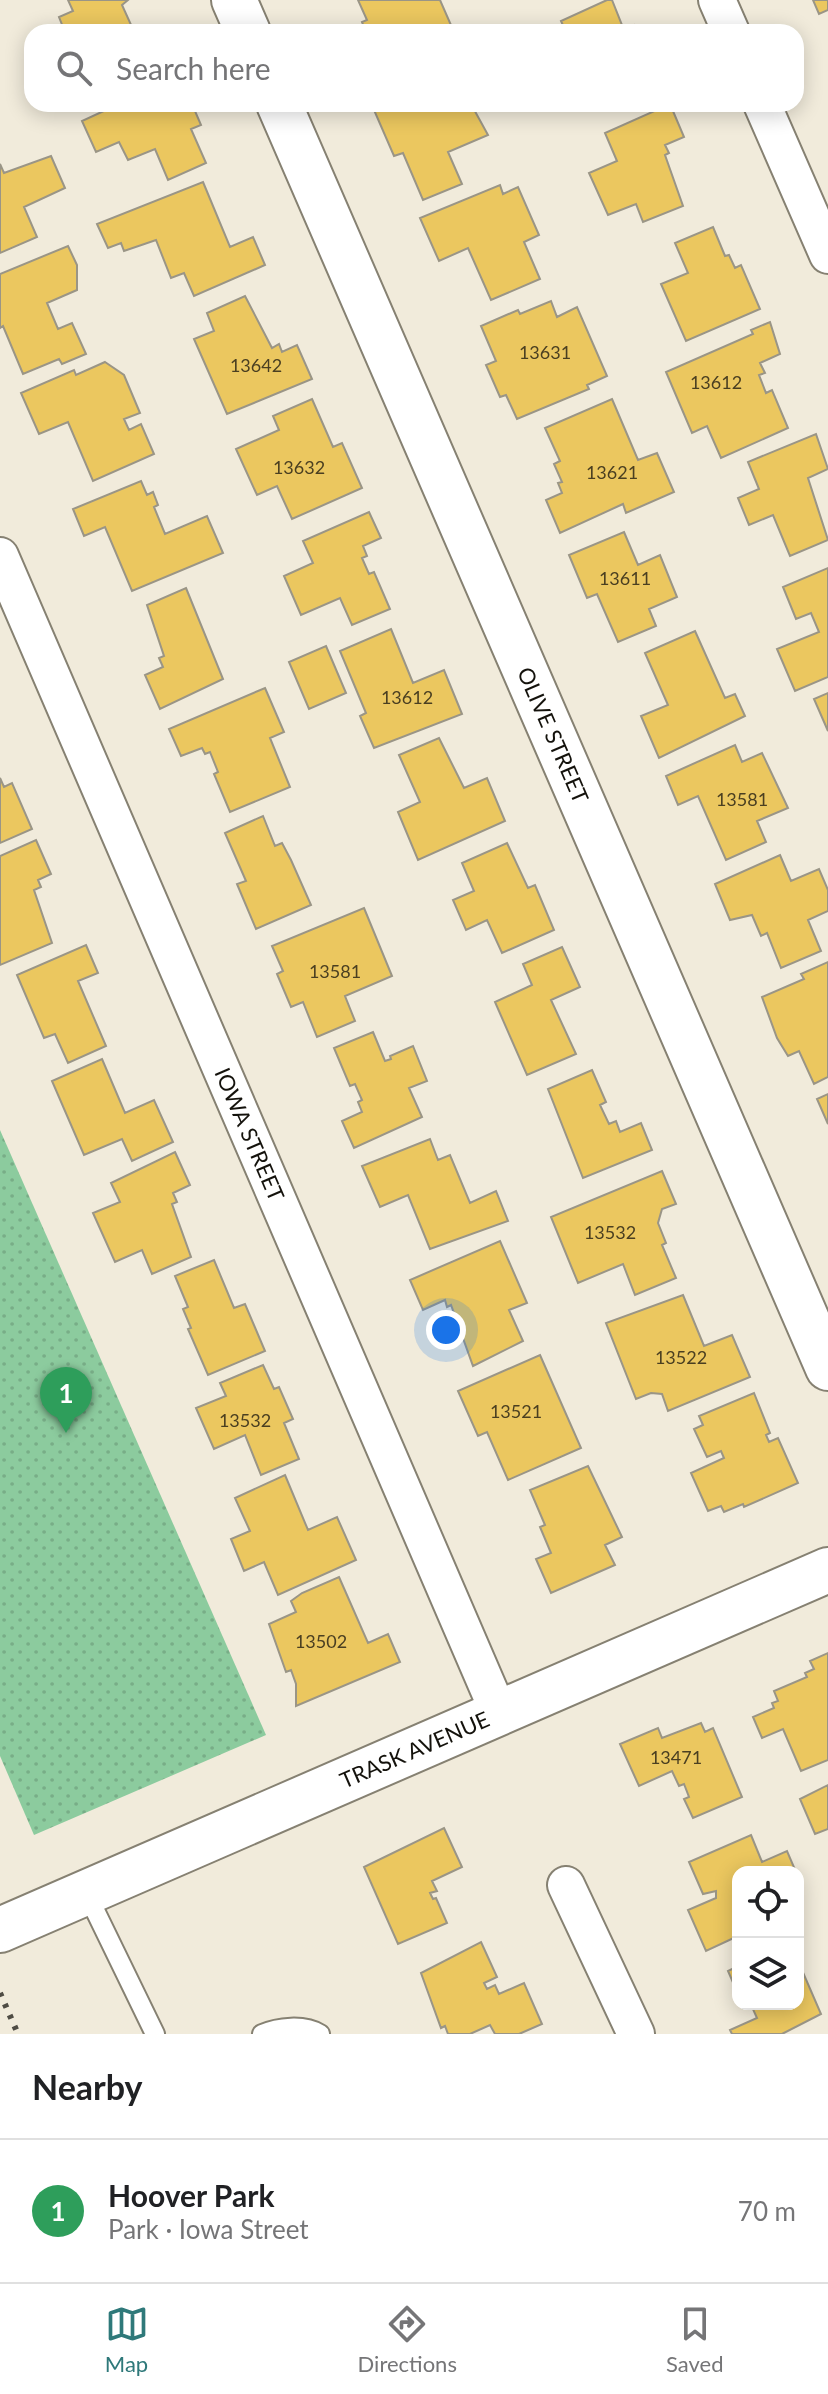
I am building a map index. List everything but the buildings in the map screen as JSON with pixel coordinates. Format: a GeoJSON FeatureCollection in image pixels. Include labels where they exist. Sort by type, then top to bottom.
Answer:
{"type":"FeatureCollection","features":[{"type":"Feature","properties":{"kind":"street"},"geometry":{"type":"LineString","coordinates":[[234,0],[244,24]]}},
{"type":"Feature","properties":{"kind":"street"},"geometry":{"type":"LineString","coordinates":[[717,0],[728,24]]}},
{"type":"Feature","properties":{"kind":"street","name":"OLIVE STREET"},"geometry":{"type":"LineString","coordinates":[[282,112],[828,1368]]}},
{"type":"Feature","properties":{"kind":"street"},"geometry":{"type":"LineString","coordinates":[[765,112],[828,255]]}},
{"type":"Feature","properties":{"kind":"street","name":"IOWA STREET"},"geometry":{"type":"LineString","coordinates":[[0,556],[499,1713]]}},
{"type":"Feature","properties":{"kind":"street","name":"TRASK AVENUE"},"geometry":{"type":"LineString","coordinates":[[0,1930],[828,1570]]}},
{"type":"Feature","properties":{"kind":"street"},"geometry":{"type":"LineString","coordinates":[[566,1885],[636,2034]]}},
{"type":"Feature","properties":{"kind":"lane"},"geometry":{"type":"LineString","coordinates":[[86,1892],[155,2034]]}},
{"type":"Feature","properties":{"kind":"lane"},"geometry":{"type":"LineString","coordinates":[[262,2034],[276,2028],[313,2029],[320,2034]]}},
{"type":"Feature","properties":{"kind":"green space"},"geometry":{"type":"Polygon","coordinates":[[[0,1130],[266,1735],[34,1835],[0,1756],[0,1130]]]}},
{"type":"Feature","properties":{"kind":"railway"},"geometry":{"type":"LineString","coordinates":[[0,1993],[18,2034]]}},
{"type":"Feature","properties":{"kind":"place","name":"Hoover Park"},"geometry":{"type":"Point","coordinates":[66,1433]}}]}
